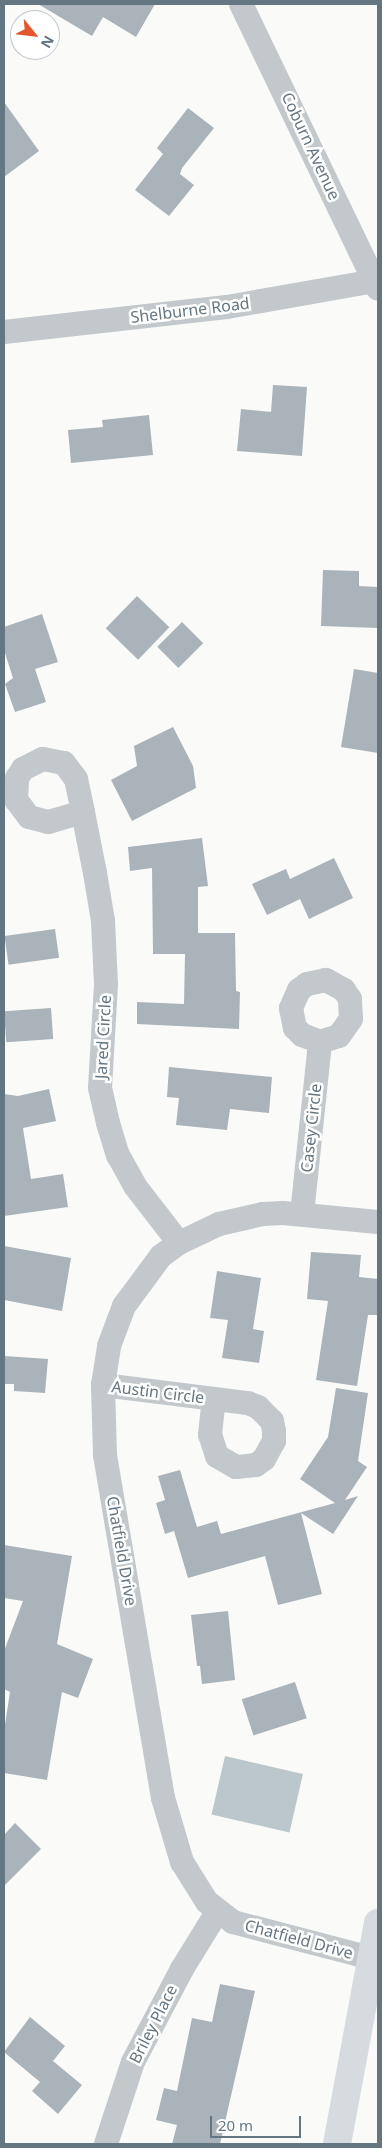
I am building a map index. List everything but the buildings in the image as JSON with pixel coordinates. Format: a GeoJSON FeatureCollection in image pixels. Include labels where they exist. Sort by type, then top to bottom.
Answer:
{"type":"FeatureCollection","features":[{"type":"Feature","properties":{"kind":"street","name":"Coburn Avenue"},"geometry":{"type":"LineString","coordinates":[[241,4],[377,285]]}},
{"type":"Feature","properties":{"kind":"street","name":"Shelburne Road"},"geometry":{"type":"LineString","coordinates":[[4,332],[227,307],[377,285]]}},
{"type":"Feature","properties":{"kind":"street","name":"Jared Circle"},"geometry":{"type":"LineString","coordinates":[[83,812],[95,873],[106,953],[100,1088],[118,1155],[135,1186],[179,1243]]}},
{"type":"Feature","properties":{"kind":"street","name":"Casey Circle"},"geometry":{"type":"LineString","coordinates":[[302,1214],[320,1042]]}},
{"type":"Feature","properties":{"kind":"street","name":"Chatfield Drive"},"geometry":{"type":"LineString","coordinates":[[371,1958],[233,1922],[217,1912],[194,1884],[182,1862],[163,1798],[105,1454],[102,1385],[109,1346],[124,1306],[157,1262],[179,1243],[198,1231],[242,1218],[283,1213],[378,1222]]}},
{"type":"Feature","properties":{"kind":"street","name":"Austin Circle"},"geometry":{"type":"LineString","coordinates":[[102,1385],[214,1399]]}},
{"type":"Feature","properties":{"kind":"street","name":"Briley Place"},"geometry":{"type":"LineString","coordinates":[[106,2144],[133,2062],[182,1969],[217,1912]]}},
{"type":"Feature","properties":{"kind":"street"},"geometry":{"type":"LineString","coordinates":[[337,2144],[378,1923]]}},
{"type":"Feature","properties":{"kind":"shaded area"},"geometry":{"type":"Polygon","coordinates":[[[225,1756],[303,1774],[289,1832],[212,1814],[225,1756]]]}}]}
